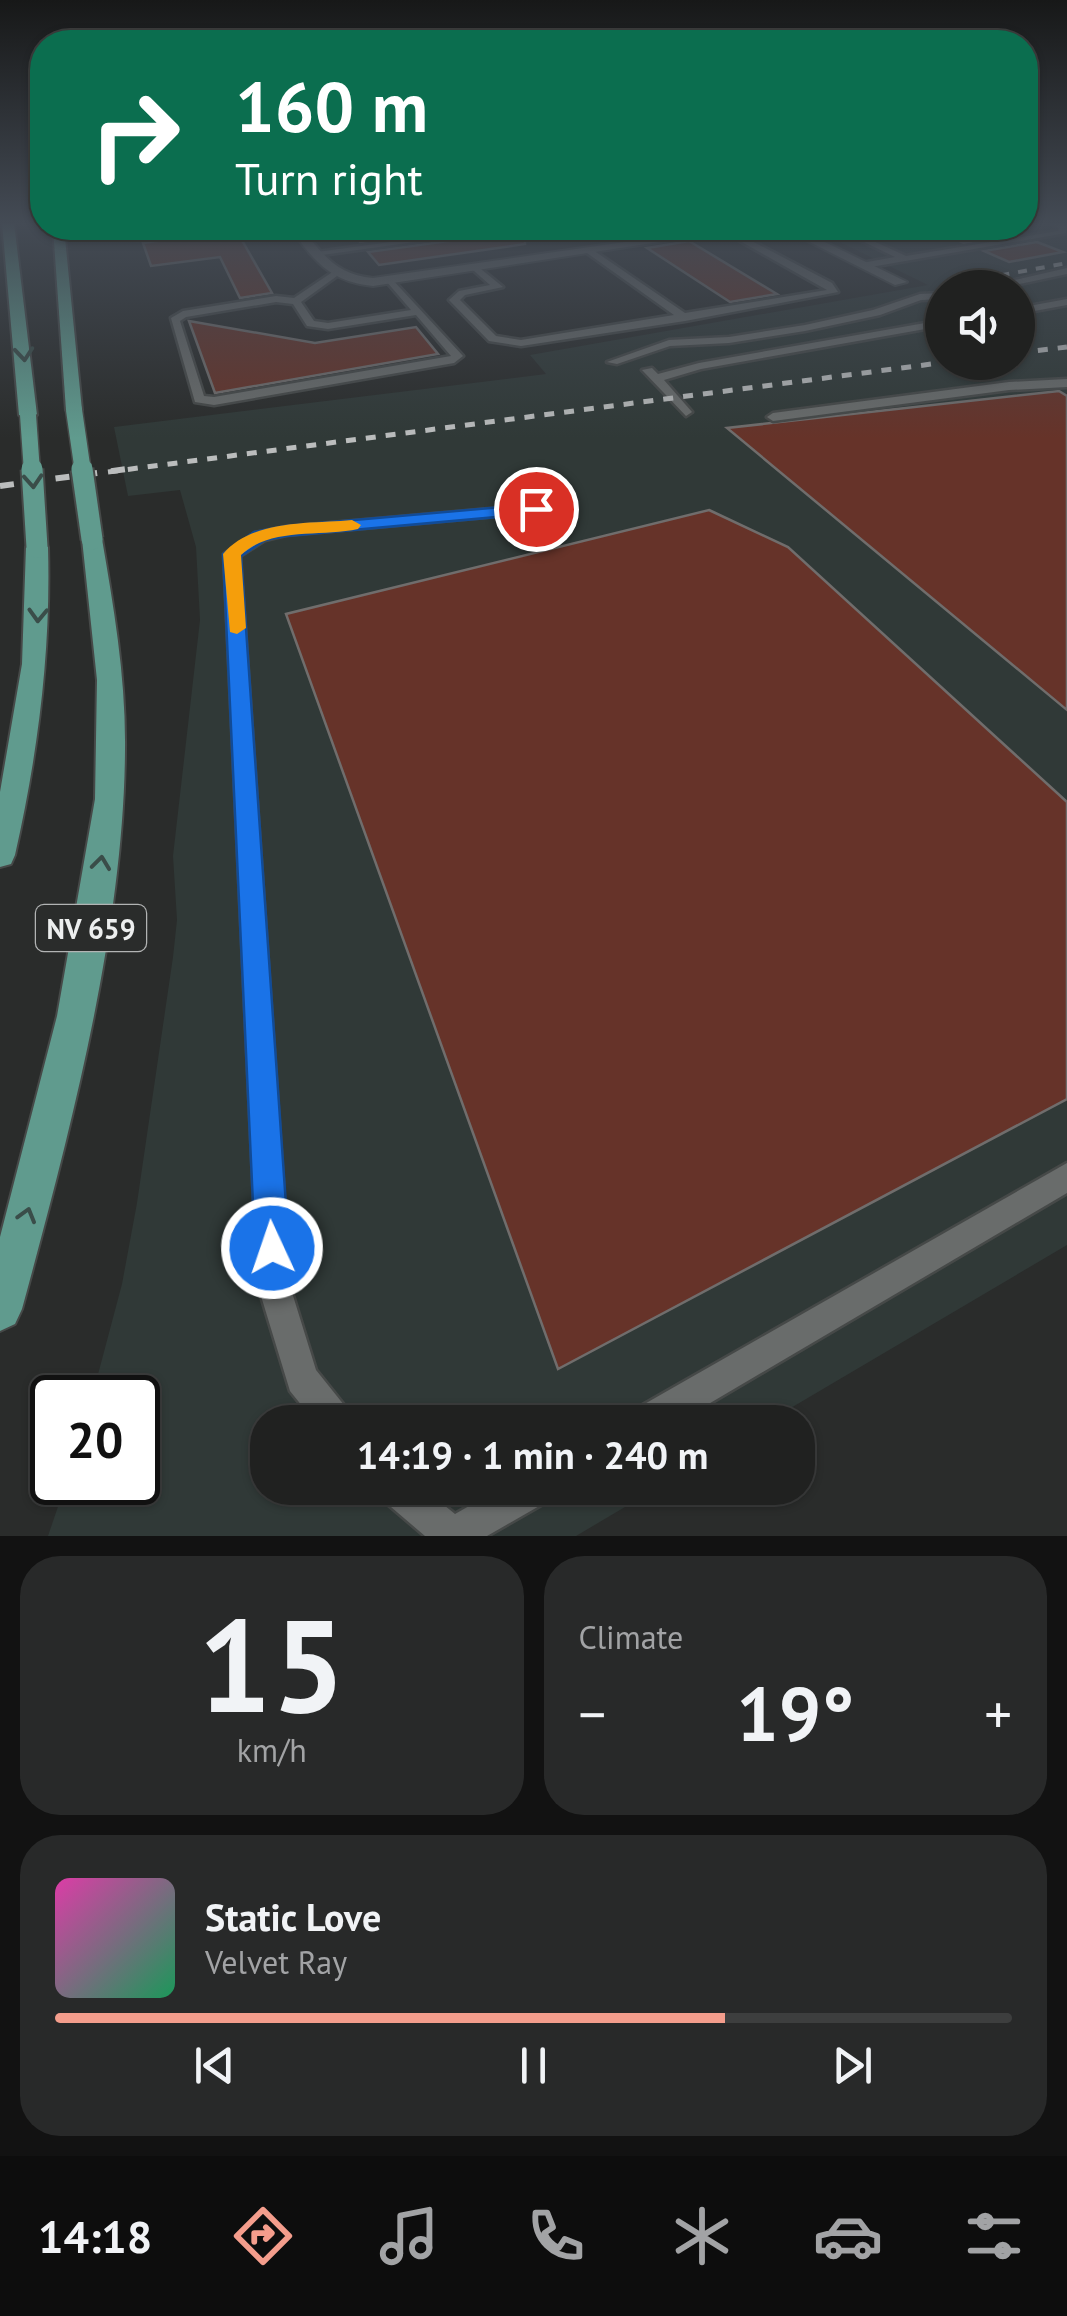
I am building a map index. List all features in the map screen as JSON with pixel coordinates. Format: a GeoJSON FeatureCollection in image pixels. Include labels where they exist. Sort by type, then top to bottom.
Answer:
{"type":"FeatureCollection","features":[{"type":"Feature","properties":{"kind":"main road"},"geometry":{"type":"LineString","coordinates":[[0,855],[28,720],[37,648],[37,547],[15,295]]}},
{"type":"Feature","properties":{"kind":"main road","name":"NV 659"},"geometry":{"type":"LineString","coordinates":[[0,1308],[60,1082],[102,854],[112,732],[108,651],[74,410],[66,295]]}},
{"type":"Feature","properties":{"kind":"lane"},"geometry":{"type":"LineString","coordinates":[[305,295],[296,301],[276,299],[184,314],[175,320],[199,399],[214,401],[454,360],[457,356],[402,295]]}},
{"type":"Feature","properties":{"kind":"lane"},"geometry":{"type":"LineString","coordinates":[[460,295],[454,300],[493,338],[520,344],[818,295]]}},
{"type":"Feature","properties":{"kind":"lane"},"geometry":{"type":"LineString","coordinates":[[652,295],[685,318]]}},
{"type":"Feature","properties":{"kind":"lane"},"geometry":{"type":"LineString","coordinates":[[614,362],[670,342],[729,340],[786,331],[876,313],[925,298]]}},
{"type":"Feature","properties":{"kind":"lane"},"geometry":{"type":"LineString","coordinates":[[296,301],[311,324],[328,326],[418,312]]}},
{"type":"Feature","properties":{"kind":"lane"},"geometry":{"type":"LineString","coordinates":[[1035,308],[1067,302]]}},
{"type":"Feature","properties":{"kind":"lane"},"geometry":{"type":"LineString","coordinates":[[655,378],[699,366],[925,327]]}},
{"type":"Feature","properties":{"kind":"lane"},"geometry":{"type":"LineString","coordinates":[[631,356],[686,412]]}},
{"type":"Feature","properties":{"kind":"lane"},"geometry":{"type":"LineString","coordinates":[[774,417],[1009,386],[1067,383]]}},
{"type":"Feature","properties":{"kind":"lane"},"geometry":{"type":"LineString","coordinates":[[323,1405],[302,1379],[274,1286],[232,554],[260,536],[286,531],[536,509]]}},
{"type":"Feature","properties":{"kind":"lane"},"geometry":{"type":"LineString","coordinates":[[675,1405],[1067,1177]]}},
{"type":"Feature","properties":{"kind":"lane"},"geometry":{"type":"LineString","coordinates":[[416,1505],[452,1536],[506,1505]]}},
{"type":"Feature","properties":{"kind":"shaded area"},"geometry":{"type":"Polygon","coordinates":[[[873,295],[925,295],[925,380],[1035,380],[1035,295],[1067,295],[1067,1245],[796,1405],[250,1405],[250,1505],[628,1505],[576,1536],[48,1536],[59,1505],[160,1505],[160,1375],[98,1375],[122,1284],[137,1203],[173,957],[177,920],[173,856],[200,620],[196,547],[180,490],[128,496],[114,427],[546,374],[530,355],[873,295]]]}},
{"type":"Feature","properties":{"kind":"building"},"geometry":{"type":"Polygon","coordinates":[[[719,295],[773,295],[730,302],[719,295]]]}},
{"type":"Feature","properties":{"kind":"building"},"geometry":{"type":"Polygon","coordinates":[[[189,321],[315,343],[416,327],[438,354],[215,393],[189,321]]]}},
{"type":"Feature","properties":{"kind":"building"},"geometry":{"type":"Polygon","coordinates":[[[1059,391],[1067,396],[1067,710],[727,428],[1059,391]]]}},
{"type":"Feature","properties":{"kind":"building"},"geometry":{"type":"Polygon","coordinates":[[[709,510],[788,547],[1067,802],[1067,1099],[558,1369],[286,614],[709,510]]]}},
{"type":"Feature","properties":{"kind":"railway"},"geometry":{"type":"LineString","coordinates":[[1035,351],[1067,347]]}},
{"type":"Feature","properties":{"kind":"railway"},"geometry":{"type":"LineString","coordinates":[[108,472],[925,365]]}},
{"type":"Feature","properties":{"kind":"railway"},"geometry":{"type":"LineString","coordinates":[[0,486],[127,469]]}},
{"type":"Feature","properties":{"kind":"slow traffic"},"geometry":{"type":"LineString","coordinates":[[237,628],[232,554],[241,545],[286,531],[352,525]]}},
{"type":"Feature","properties":{"kind":"route"},"geometry":{"type":"LineString","coordinates":[[272,1248],[232,554],[260,536],[286,531],[536,509]]}}]}
